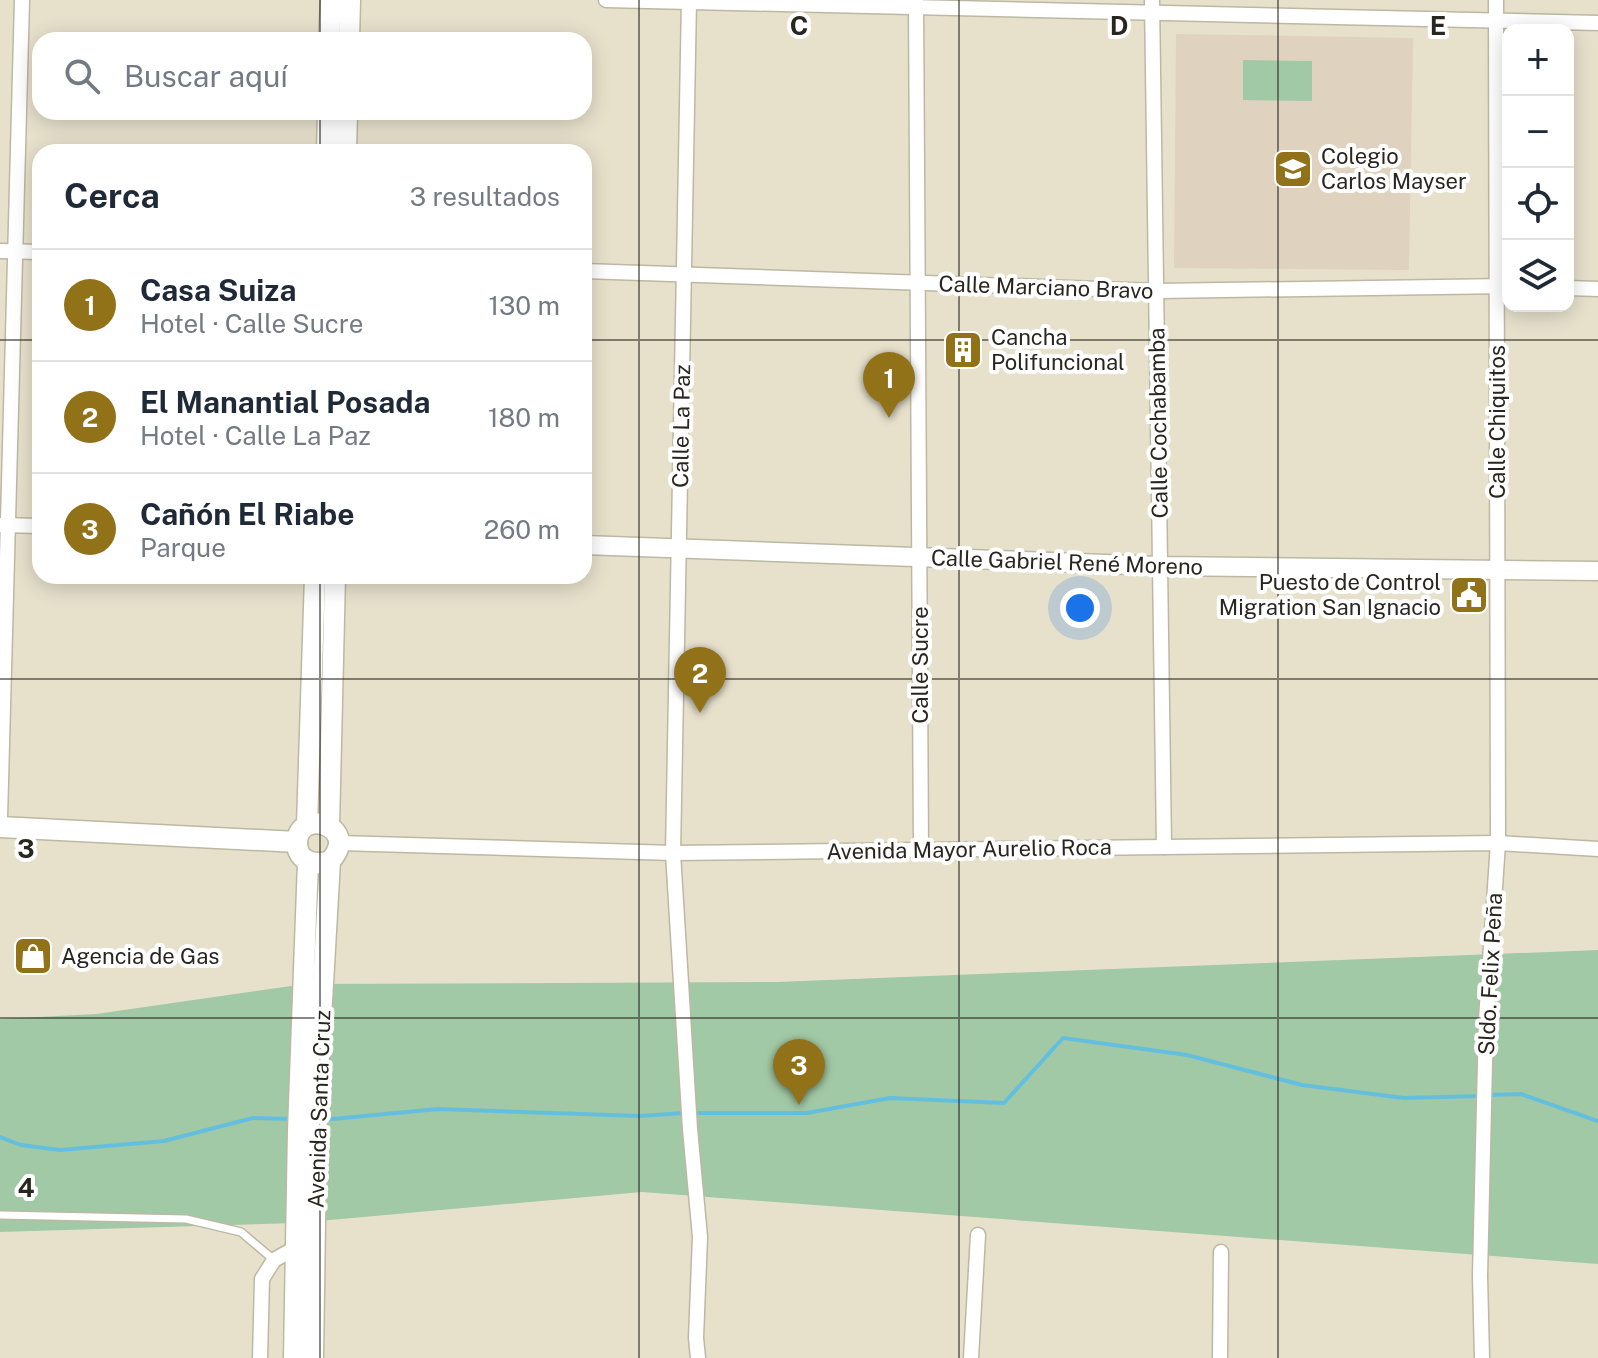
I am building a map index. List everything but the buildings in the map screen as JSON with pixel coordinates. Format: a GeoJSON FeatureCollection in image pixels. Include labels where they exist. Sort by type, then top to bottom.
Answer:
{"type":"FeatureCollection","features":[{"type":"Feature","properties":{"kind":"main road"},"geometry":{"type":"LineString","coordinates":[[329,32],[331,0]]}},
{"type":"Feature","properties":{"kind":"main road"},"geometry":{"type":"LineString","coordinates":[[349,32],[350,0]]}},
{"type":"Feature","properties":{"kind":"main road"},"geometry":{"type":"LineString","coordinates":[[327,144],[328,120]]}},
{"type":"Feature","properties":{"kind":"main road"},"geometry":{"type":"LineString","coordinates":[[346,144],[347,120]]}},
{"type":"Feature","properties":{"kind":"main road"},"geometry":{"type":"LineString","coordinates":[[0,827],[302,834],[320,823],[333,843],[319,865],[308,862],[300,854],[302,834],[315,584]]}},
{"type":"Feature","properties":{"kind":"main road","name":"Avenida Santa Cruz"},"geometry":{"type":"LineString","coordinates":[[308,1091],[333,843],[335,584]]}},
{"type":"Feature","properties":{"kind":"main road","name":"Avenida Santa Cruz"},"geometry":{"type":"LineString","coordinates":[[308,862],[307,1132],[313,1358]]}},
{"type":"Feature","properties":{"kind":"main road","name":"Avenida Santa Cruz"},"geometry":{"type":"LineString","coordinates":[[294,1358],[297,1247],[307,1132]]}},
{"type":"Feature","properties":{"kind":"street"},"geometry":{"type":"LineString","coordinates":[[0,818],[7,251],[22,0]]}},
{"type":"Feature","properties":{"kind":"street"},"geometry":{"type":"LineString","coordinates":[[606,0],[1152,6],[1598,23]]}},
{"type":"Feature","properties":{"kind":"street","name":"Calle Chiquitos"},"geometry":{"type":"LineString","coordinates":[[1496,0],[1502,286],[1497,570],[1498,843]]}},
{"type":"Feature","properties":{"kind":"street","name":"Calle La Paz"},"geometry":{"type":"LineString","coordinates":[[689,1],[673,853],[690,1129],[700,1237],[698,1358]]}},
{"type":"Feature","properties":{"kind":"street","name":"Calle Sucre"},"geometry":{"type":"LineString","coordinates":[[916,4],[921,850]]}},
{"type":"Feature","properties":{"kind":"street","name":"Calle Cochabamba"},"geometry":{"type":"LineString","coordinates":[[1152,6],[1164,847]]}},
{"type":"Feature","properties":{"kind":"street"},"geometry":{"type":"LineString","coordinates":[[7,251],[32,252]]}},
{"type":"Feature","properties":{"kind":"street","name":"Calle Marciano Bravo"},"geometry":{"type":"LineString","coordinates":[[592,271],[1156,291],[1502,286]]}},
{"type":"Feature","properties":{"kind":"street"},"geometry":{"type":"LineString","coordinates":[[1574,288],[1598,289]]}},
{"type":"Feature","properties":{"kind":"street"},"geometry":{"type":"LineString","coordinates":[[5,525],[32,526]]}},
{"type":"Feature","properties":{"kind":"street","name":"Calle Gabriel René Moreno"},"geometry":{"type":"LineString","coordinates":[[592,545],[1160,566],[1598,571]]}},
{"type":"Feature","properties":{"kind":"street","name":"Avenida Mayor Aurelio Roca"},"geometry":{"type":"LineString","coordinates":[[333,843],[673,853],[1498,843],[1598,849]]}},
{"type":"Feature","properties":{"kind":"street","name":"Sldo. Felix Peña"},"geometry":{"type":"LineString","coordinates":[[1482,1358],[1480,1276],[1486,1020],[1498,843]]}},
{"type":"Feature","properties":{"kind":"street"},"geometry":{"type":"LineString","coordinates":[[971,1358],[978,1235]]}},
{"type":"Feature","properties":{"kind":"street"},"geometry":{"type":"LineString","coordinates":[[260,1358],[262,1279],[274,1260],[297,1247]]}},
{"type":"Feature","properties":{"kind":"street"},"geometry":{"type":"LineString","coordinates":[[1220,1358],[1221,1252]]}},
{"type":"Feature","properties":{"kind":"lane"},"geometry":{"type":"LineString","coordinates":[[0,1215],[186,1219],[241,1232],[274,1260]]}},
{"type":"Feature","properties":{"kind":"shaded area","name":"Colegio Carlos Mayser"},"geometry":{"type":"Polygon","coordinates":[[[1176,34],[1413,38],[1409,270],[1174,268],[1176,34]]]}},
{"type":"Feature","properties":{"kind":"green space"},"geometry":{"type":"Polygon","coordinates":[[[1243,60],[1312,61],[1312,101],[1243,100],[1243,60]]]}},
{"type":"Feature","properties":{"kind":"green space"},"geometry":{"type":"Polygon","coordinates":[[[1598,950],[1598,1264],[642,1192],[297,1223],[0,1232],[0,1019],[96,1014],[305,984],[777,982],[1598,950]]]}},
{"type":"Feature","properties":{"kind":"waterway"},"geometry":{"type":"LineString","coordinates":[[693,1113],[807,1113],[890,1098],[1004,1103],[1063,1038],[1187,1055],[1302,1085],[1404,1098],[1480,1096]]}},
{"type":"Feature","properties":{"kind":"waterway"},"geometry":{"type":"LineString","coordinates":[[1489,1095],[1521,1094],[1598,1121]]}},
{"type":"Feature","properties":{"kind":"waterway"},"geometry":{"type":"LineString","coordinates":[[322,1120],[438,1109],[640,1116],[684,1113]]}},
{"type":"Feature","properties":{"kind":"waterway"},"geometry":{"type":"LineString","coordinates":[[0,1137],[21,1145],[60,1150],[164,1141],[253,1118],[293,1119]]}},
{"type":"Feature","properties":{"kind":"place","name":"Colegio Carlos Mayser"},"geometry":{"type":"Point","coordinates":[1293,169]}},
{"type":"Feature","properties":{"kind":"place","name":"Cancha Polifuncional"},"geometry":{"type":"Point","coordinates":[963,350]}},
{"type":"Feature","properties":{"kind":"place","name":"Casa Suiza"},"geometry":{"type":"Point","coordinates":[889,418]}},
{"type":"Feature","properties":{"kind":"place","name":"Puesto de Control Migration San Ignacio"},"geometry":{"type":"Point","coordinates":[1469,595]}},
{"type":"Feature","properties":{"kind":"place","name":"El Manantial Posada"},"geometry":{"type":"Point","coordinates":[700,713]}},
{"type":"Feature","properties":{"kind":"place","name":"Agencia de Gas"},"geometry":{"type":"Point","coordinates":[33,956]}},
{"type":"Feature","properties":{"kind":"place","name":"Cañón El Riabe"},"geometry":{"type":"Point","coordinates":[799,1105]}}]}
